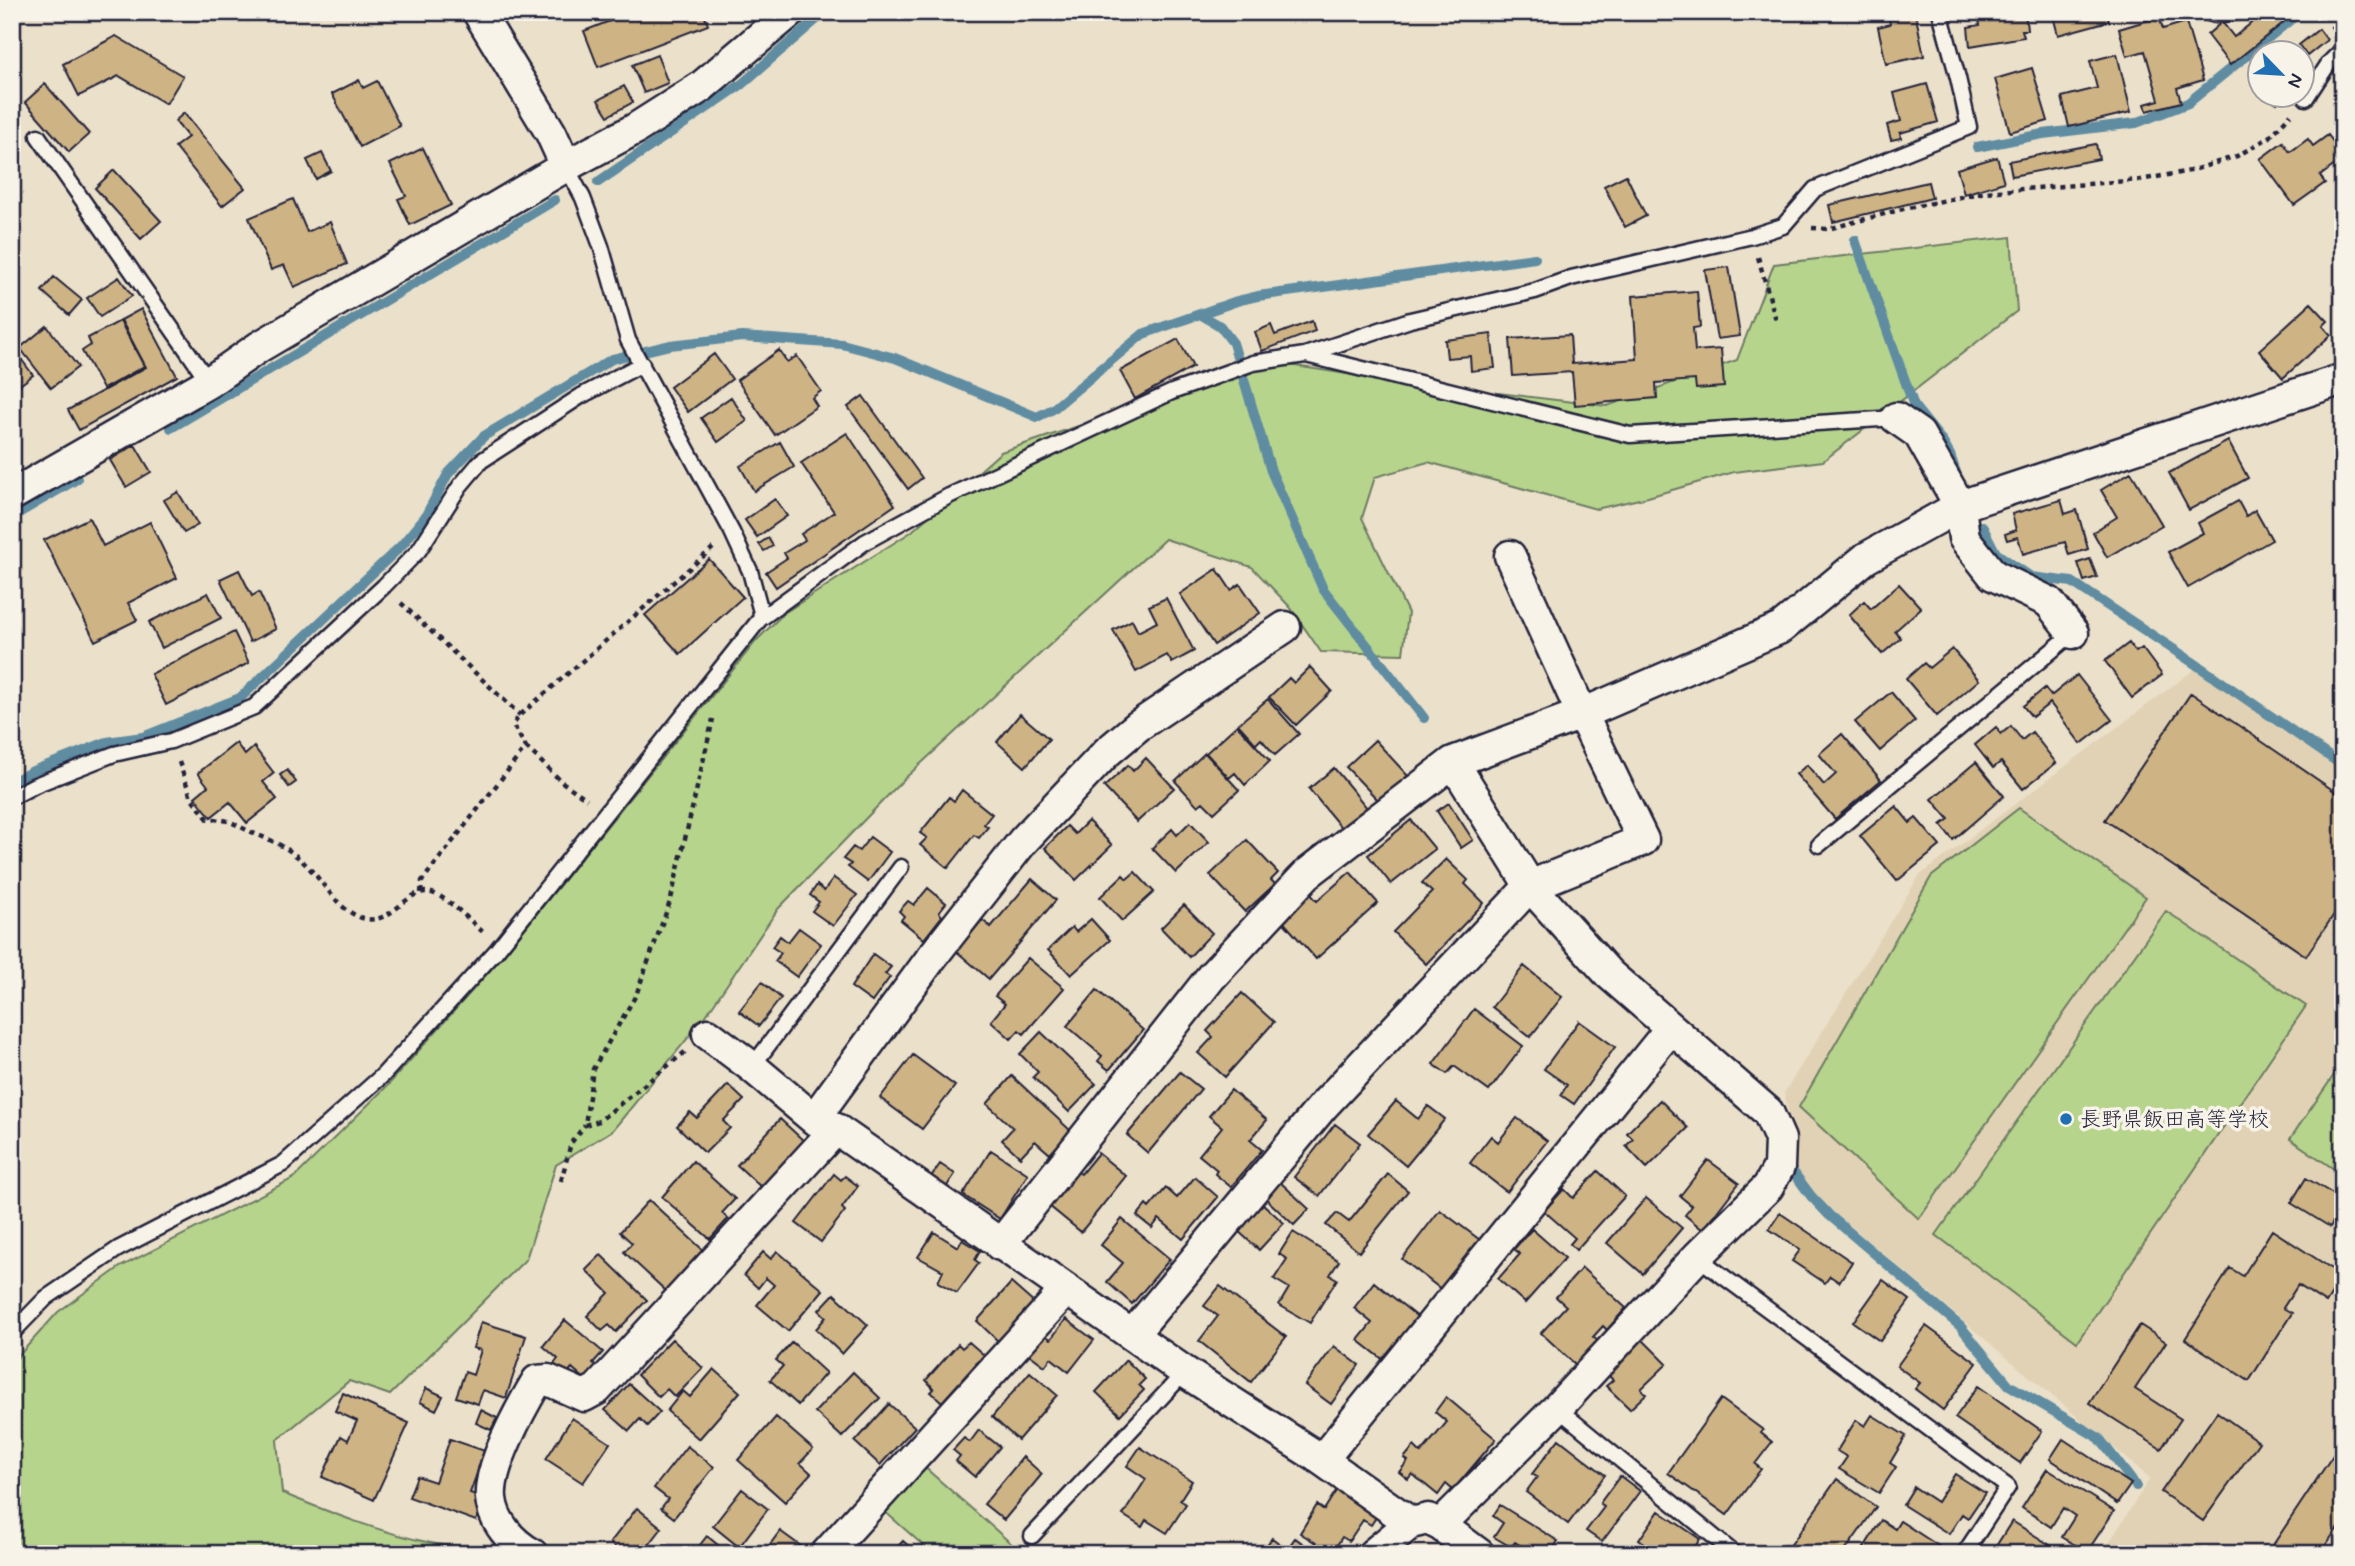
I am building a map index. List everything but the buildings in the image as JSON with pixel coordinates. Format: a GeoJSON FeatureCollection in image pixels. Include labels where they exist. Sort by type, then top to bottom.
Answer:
{"type":"FeatureCollection","features":[{"type":"Feature","properties":{"kind":"street"},"geometry":{"type":"LineString","coordinates":[[478,12],[551,133],[566,166]]}},
{"type":"Feature","properties":{"kind":"street"},"geometry":{"type":"LineString","coordinates":[[12,495],[209,382],[259,347],[566,166],[635,129],[701,87],[790,12]]}},
{"type":"Feature","properties":{"kind":"street"},"geometry":{"type":"LineString","coordinates":[[1000,1245],[1211,977],[1307,874],[1453,762],[1582,714],[1781,628],[1866,558],[1960,506],[2343,379]]}},
{"type":"Feature","properties":{"kind":"street"},"geometry":{"type":"LineString","coordinates":[[1896,418],[1919,433],[1960,506],[1964,538],[1993,575],[2049,601],[2073,633]]}},
{"type":"Feature","properties":{"kind":"street"},"geometry":{"type":"LineString","coordinates":[[1133,1334],[1323,1106],[1530,886],[1643,840],[1510,556]]}},
{"type":"Feature","properties":{"kind":"street"},"geometry":{"type":"LineString","coordinates":[[532,1554],[509,1537],[497,1518],[491,1498],[493,1476],[505,1443],[537,1381],[548,1380],[584,1396],[597,1389],[825,1124],[932,957],[1023,841],[1107,752],[1138,726],[1285,627]]}},
{"type":"Feature","properties":{"kind":"street"},"geometry":{"type":"LineString","coordinates":[[1373,1554],[1426,1524],[1556,1408],[1697,1256],[1768,1187],[1779,1167],[1780,1139],[1768,1112],[1609,974],[1530,886],[1453,762]]}},
{"type":"Feature","properties":{"kind":"street"},"geometry":{"type":"LineString","coordinates":[[1322,1460],[1671,1028]]}},
{"type":"Feature","properties":{"kind":"street"},"geometry":{"type":"LineString","coordinates":[[708,1034],[825,1124],[1185,1372],[1322,1460],[1479,1554]]}},
{"type":"Feature","properties":{"kind":"street"},"geometry":{"type":"LineString","coordinates":[[826,1554],[1066,1290]]}},
{"type":"Feature","properties":{"kind":"lane"},"geometry":{"type":"LineString","coordinates":[[12,1333],[46,1298],[118,1249],[283,1164],[383,1075],[496,951],[608,814],[760,620],[864,542],[949,496],[1172,392],[1226,372],[1253,363],[1305,355],[1410,320],[1535,291],[1571,278],[1752,236],[1783,226],[1815,189],[1969,127],[1940,12]]}},
{"type":"Feature","properties":{"kind":"lane"},"geometry":{"type":"LineString","coordinates":[[2206,12],[2215,15],[2238,12]]}},
{"type":"Feature","properties":{"kind":"lane"},"geometry":{"type":"LineString","coordinates":[[2316,83],[2329,63],[2343,49]]}},
{"type":"Feature","properties":{"kind":"lane"},"geometry":{"type":"LineString","coordinates":[[38,136],[209,382]]}},
{"type":"Feature","properties":{"kind":"lane"},"geometry":{"type":"LineString","coordinates":[[566,166],[583,198],[601,246],[628,340],[732,532],[750,571],[761,612],[760,620]]}},
{"type":"Feature","properties":{"kind":"lane"},"geometry":{"type":"LineString","coordinates":[[1305,355],[1630,435],[1896,418]]}},
{"type":"Feature","properties":{"kind":"lane"},"geometry":{"type":"LineString","coordinates":[[12,797],[35,785],[114,754],[171,741],[254,707],[419,550],[460,486],[481,461],[581,396],[642,364]]}},
{"type":"Feature","properties":{"kind":"lane"},"geometry":{"type":"LineString","coordinates":[[1819,845],[2073,633]]}},
{"type":"Feature","properties":{"kind":"lane"},"geometry":{"type":"LineString","coordinates":[[752,1067],[901,867]]}},
{"type":"Feature","properties":{"kind":"lane"},"geometry":{"type":"LineString","coordinates":[[1697,1256],[2008,1487],[1964,1554]]}},
{"type":"Feature","properties":{"kind":"lane"},"geometry":{"type":"LineString","coordinates":[[1032,1536],[1185,1372]]}},
{"type":"Feature","properties":{"kind":"lane"},"geometry":{"type":"LineString","coordinates":[[1556,1408],[1735,1554]]}},
{"type":"Feature","properties":{"kind":"path"},"geometry":{"type":"LineString","coordinates":[[1783,226],[1828,229],[1985,192],[2140,180],[2190,171],[2237,156],[2270,137],[2297,108]]}},
{"type":"Feature","properties":{"kind":"path"},"geometry":{"type":"LineString","coordinates":[[1752,236],[1776,320]]}},
{"type":"Feature","properties":{"kind":"path"},"geometry":{"type":"LineString","coordinates":[[608,814],[562,782],[526,747],[513,725],[520,715],[732,532]]}},
{"type":"Feature","properties":{"kind":"path"},"geometry":{"type":"LineString","coordinates":[[384,586],[520,715]]}},
{"type":"Feature","properties":{"kind":"path"},"geometry":{"type":"LineString","coordinates":[[561,1181],[571,1143],[585,1125],[593,1069],[636,995],[671,899],[713,718]]}},
{"type":"Feature","properties":{"kind":"path"},"geometry":{"type":"LineString","coordinates":[[171,741],[191,797],[208,819],[227,819],[287,847],[341,905],[357,917],[380,919],[421,893],[428,892],[442,897],[484,933],[496,951]]}},
{"type":"Feature","properties":{"kind":"path"},"geometry":{"type":"LineString","coordinates":[[421,893],[422,881],[526,747]]}},
{"type":"Feature","properties":{"kind":"path"},"geometry":{"type":"LineString","coordinates":[[585,1125],[599,1121],[708,1034]]}},
{"type":"Feature","properties":{"kind":"shaded area","name":"長野県飯田高等学校"},"geometry":{"type":"Polygon","coordinates":[[[2203,663],[2343,759],[2343,1554],[2102,1554],[2150,1478],[1786,1172],[1796,1145],[1784,1093],[1919,876],[2203,663]]]}},
{"type":"Feature","properties":{"kind":"green space"},"geometry":{"type":"Polygon","coordinates":[[[2011,237],[2017,311],[1823,461],[1734,472],[1596,509],[1428,462],[1375,477],[1362,518],[1408,613],[1403,654],[1321,652],[1290,607],[1252,567],[1165,539],[902,781],[778,909],[705,1017],[613,1130],[556,1165],[526,1259],[390,1395],[349,1381],[277,1440],[282,1493],[412,1539],[511,1554],[12,1554],[12,1363],[58,1312],[120,1267],[294,1178],[390,1083],[501,958],[756,641],[784,613],[911,532],[1001,452],[1269,362],[1380,379],[1607,406],[1737,360],[1774,264],[2011,237]]]}},
{"type":"Feature","properties":{"kind":"green space"},"geometry":{"type":"Polygon","coordinates":[[[2019,808],[2146,897],[1919,1219],[1799,1107],[1931,877],[2019,808]]]}},
{"type":"Feature","properties":{"kind":"green space"},"geometry":{"type":"Polygon","coordinates":[[[2166,911],[2306,1006],[2077,1342],[1936,1235],[2166,911]]]}},
{"type":"Feature","properties":{"kind":"green space"},"geometry":{"type":"Polygon","coordinates":[[[2343,1062],[2343,1175],[2290,1139],[2343,1062]]]}},
{"type":"Feature","properties":{"kind":"green space"},"geometry":{"type":"Polygon","coordinates":[[[922,1465],[1023,1554],[933,1554],[883,1510],[922,1465]]]}},
{"type":"Feature","properties":{"kind":"waterway"},"geometry":{"type":"LineString","coordinates":[[598,182],[742,84],[825,12]]}},
{"type":"Feature","properties":{"kind":"waterway"},"geometry":{"type":"LineString","coordinates":[[1977,147],[2043,134],[2136,123],[2188,103],[2300,12]]}},
{"type":"Feature","properties":{"kind":"waterway"},"geometry":{"type":"LineString","coordinates":[[171,428],[555,200]]}},
{"type":"Feature","properties":{"kind":"waterway"},"geometry":{"type":"LineString","coordinates":[[1855,240],[1914,406],[1942,441],[1958,478]]}},
{"type":"Feature","properties":{"kind":"waterway"},"geometry":{"type":"LineString","coordinates":[[12,782],[107,742],[143,737],[240,698],[401,546],[425,517],[448,474],[484,436],[612,359],[670,345],[742,337],[842,344],[895,358],[1037,417],[1053,409],[1143,334],[1237,301],[1535,258]]}},
{"type":"Feature","properties":{"kind":"waterway"},"geometry":{"type":"LineString","coordinates":[[1200,314],[1220,326],[1233,343],[1271,471],[1323,589],[1424,718]]}},
{"type":"Feature","properties":{"kind":"waterway"},"geometry":{"type":"LineString","coordinates":[[12,517],[77,479]]}},
{"type":"Feature","properties":{"kind":"waterway"},"geometry":{"type":"LineString","coordinates":[[1982,526],[1996,553],[2031,577],[2072,582],[2343,766]]}},
{"type":"Feature","properties":{"kind":"waterway"},"geometry":{"type":"LineString","coordinates":[[1791,1169],[1829,1215],[1960,1326],[2009,1385],[2099,1438],[2136,1486]]}},
{"type":"Feature","properties":{"kind":"place","name":"長野県飯田高等学校"},"geometry":{"type":"Point","coordinates":[2066,1119]}}]}
